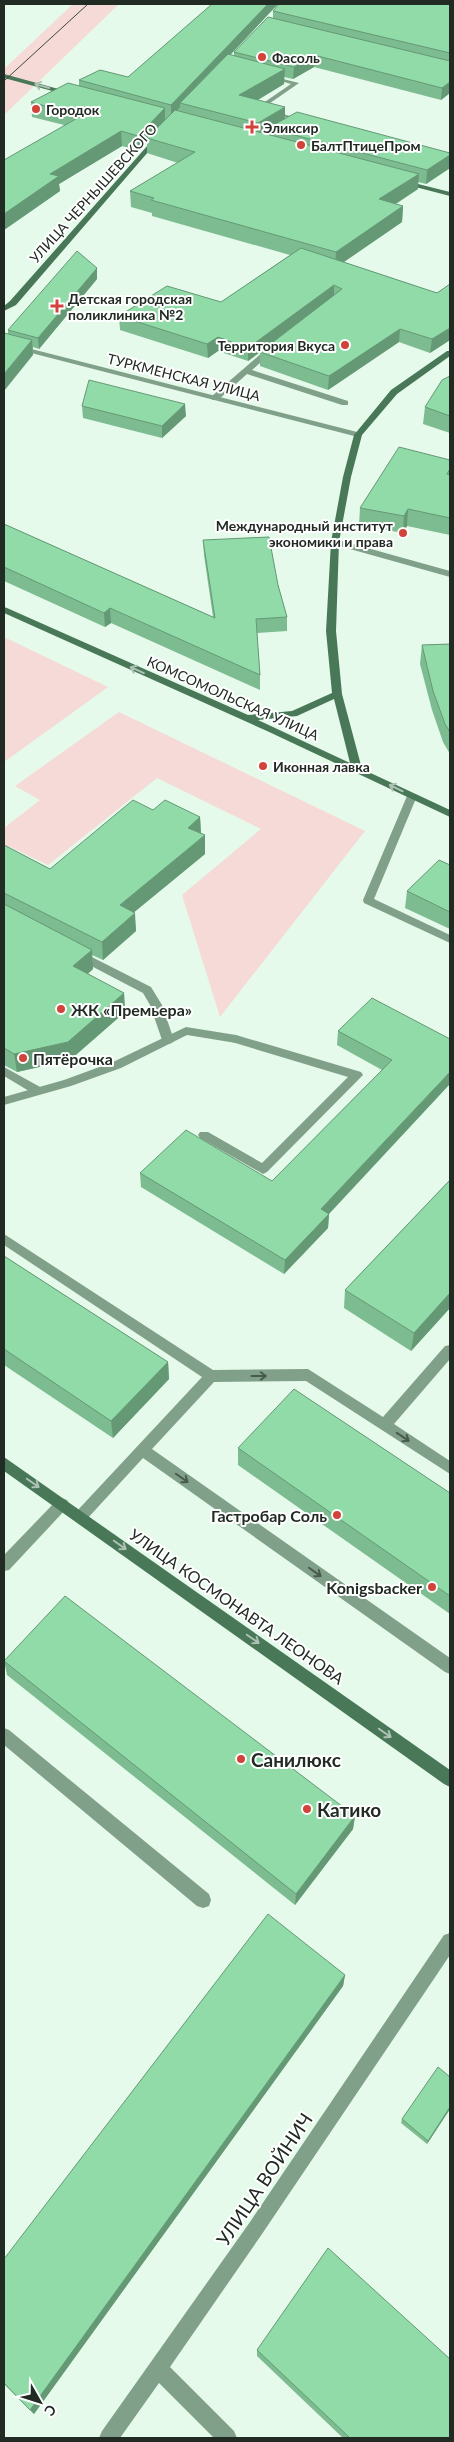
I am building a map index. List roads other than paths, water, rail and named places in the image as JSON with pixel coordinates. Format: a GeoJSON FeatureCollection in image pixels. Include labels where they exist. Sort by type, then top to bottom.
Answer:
{"type":"FeatureCollection","features":[{"type":"Feature","properties":{"kind":"street"},"geometry":{"type":"LineString","coordinates":[[260,74],[296,83],[258,110],[308,123]]}},
{"type":"Feature","properties":{"kind":"street"},"geometry":{"type":"LineString","coordinates":[[4,76],[79,96]]}},
{"type":"Feature","properties":{"kind":"street"},"geometry":{"type":"LineString","coordinates":[[291,124],[298,120]]}},
{"type":"Feature","properties":{"kind":"street","name":"УЛИЦА ЧЕРНЫШЕВСКОГО"},"geometry":{"type":"LineString","coordinates":[[4,309],[13,303],[141,154],[167,129]]}},
{"type":"Feature","properties":{"kind":"street"},"geometry":{"type":"LineString","coordinates":[[395,180],[450,194]]}},
{"type":"Feature","properties":{"kind":"street"},"geometry":{"type":"LineString","coordinates":[[215,398],[279,343]]}},
{"type":"Feature","properties":{"kind":"street","name":"ТУРКМЕНСКАЯ УЛИЦА"},"geometry":{"type":"LineString","coordinates":[[4,344],[358,435]]}},
{"type":"Feature","properties":{"kind":"street"},"geometry":{"type":"LineString","coordinates":[[357,769],[337,694],[331,631],[335,542],[347,477],[358,435],[394,392],[450,353]]}},
{"type":"Feature","properties":{"kind":"street"},"geometry":{"type":"LineString","coordinates":[[246,371],[345,403]]}},
{"type":"Feature","properties":{"kind":"street"},"geometry":{"type":"LineString","coordinates":[[335,542],[450,574]]}},
{"type":"Feature","properties":{"kind":"street","name":"КОМСОМОЛЬСКАЯ УЛИЦА"},"geometry":{"type":"LineString","coordinates":[[4,610],[247,718],[450,814]]}},
{"type":"Feature","properties":{"kind":"street"},"geometry":{"type":"LineString","coordinates":[[247,718],[294,714],[337,694]]}},
{"type":"Feature","properties":{"kind":"street"},"geometry":{"type":"LineString","coordinates":[[412,796],[368,900],[450,939]]}},
{"type":"Feature","properties":{"kind":"street"},"geometry":{"type":"LineString","coordinates":[[71,950],[147,990],[156,1005],[168,1040]]}},
{"type":"Feature","properties":{"kind":"street"},"geometry":{"type":"LineString","coordinates":[[4,1101],[117,1065],[186,1031],[236,1039],[357,1075],[263,1169],[204,1135]]}},
{"type":"Feature","properties":{"kind":"street"},"geometry":{"type":"LineString","coordinates":[[4,1071],[38,1091]]}},
{"type":"Feature","properties":{"kind":"street"},"geometry":{"type":"LineString","coordinates":[[4,1240],[210,1376],[308,1375],[450,1468]]}},
{"type":"Feature","properties":{"kind":"street"},"geometry":{"type":"LineString","coordinates":[[384,1425],[450,1350]]}},
{"type":"Feature","properties":{"kind":"street"},"geometry":{"type":"LineString","coordinates":[[81,1516],[210,1376]]}},
{"type":"Feature","properties":{"kind":"street"},"geometry":{"type":"LineString","coordinates":[[142,1450],[450,1667]]}},
{"type":"Feature","properties":{"kind":"street","name":"УЛИЦА КОСМОНАВТА ЛЕОНОВА"},"geometry":{"type":"LineString","coordinates":[[4,1463],[450,1779]]}},
{"type":"Feature","properties":{"kind":"street"},"geometry":{"type":"LineString","coordinates":[[4,1565],[62,1504]]}},
{"type":"Feature","properties":{"kind":"street"},"geometry":{"type":"LineString","coordinates":[[4,1735],[203,1900]]}},
{"type":"Feature","properties":{"kind":"street","name":"УЛИЦА ВОЙНИЧ"},"geometry":{"type":"LineString","coordinates":[[109,2438],[256,2228],[450,1941]]}},
{"type":"Feature","properties":{"kind":"street"},"geometry":{"type":"LineString","coordinates":[[158,2369],[227,2438]]}},
{"type":"Feature","properties":{"kind":"tram line"},"geometry":{"type":"LineString","coordinates":[[4,81],[88,4]]}},
{"type":"Feature","properties":{"kind":"place","name":"Фасоль"},"geometry":{"type":"Point","coordinates":[262,57]}},
{"type":"Feature","properties":{"kind":"place","name":"Городок"},"geometry":{"type":"Point","coordinates":[36,109]}},
{"type":"Feature","properties":{"kind":"place","name":"Эликсир"},"geometry":{"type":"Point","coordinates":[252,127]}},
{"type":"Feature","properties":{"kind":"place","name":"БалтПтицеПром"},"geometry":{"type":"Point","coordinates":[301,145]}},
{"type":"Feature","properties":{"kind":"place","name":"Детская городская поликлиника №2"},"geometry":{"type":"Point","coordinates":[57,306]}},
{"type":"Feature","properties":{"kind":"place","name":"Территория Вкуса"},"geometry":{"type":"Point","coordinates":[345,345]}},
{"type":"Feature","properties":{"kind":"place","name":"Международный институт экономики и права"},"geometry":{"type":"Point","coordinates":[403,533]}},
{"type":"Feature","properties":{"kind":"place","name":"Иконная лавка"},"geometry":{"type":"Point","coordinates":[263,766]}},
{"type":"Feature","properties":{"kind":"place","name":"ЖК «Премьера»"},"geometry":{"type":"Point","coordinates":[61,1009]}},
{"type":"Feature","properties":{"kind":"place","name":"Пятёрочка"},"geometry":{"type":"Point","coordinates":[23,1058]}},
{"type":"Feature","properties":{"kind":"place","name":"Гастробар Соль"},"geometry":{"type":"Point","coordinates":[337,1515]}},
{"type":"Feature","properties":{"kind":"place","name":"Konigsbacker"},"geometry":{"type":"Point","coordinates":[432,1587]}},
{"type":"Feature","properties":{"kind":"place","name":"Санилюкс"},"geometry":{"type":"Point","coordinates":[241,1759]}},
{"type":"Feature","properties":{"kind":"place","name":"Катико"},"geometry":{"type":"Point","coordinates":[307,1809]}}]}
